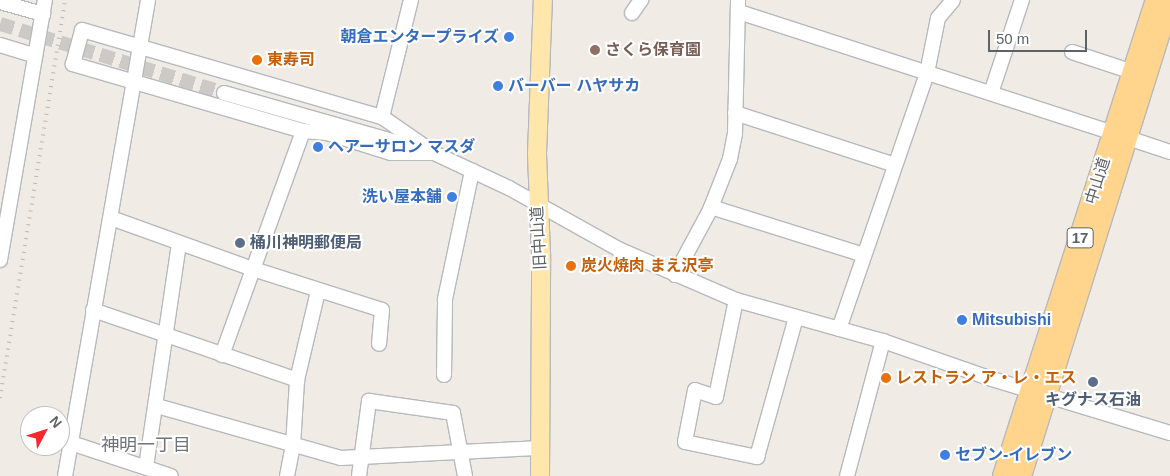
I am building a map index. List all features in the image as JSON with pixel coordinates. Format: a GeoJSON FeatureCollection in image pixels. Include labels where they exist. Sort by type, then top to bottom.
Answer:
{"type":"FeatureCollection","features":[{"type":"Feature","properties":{"kind":"highway","name":"中山道"},"geometry":{"type":"LineString","coordinates":[[1120,135],[1133,72],[1156,0]]}},
{"type":"Feature","properties":{"kind":"highway","name":"中山道"},"geometry":{"type":"LineString","coordinates":[[1021,476],[1040,392],[1120,135],[1170,0]]}},
{"type":"Feature","properties":{"kind":"highway","name":"中山道"},"geometry":{"type":"LineString","coordinates":[[1004,476],[1040,392]]}},
{"type":"Feature","properties":{"kind":"main road","name":"旧中山道"},"geometry":{"type":"LineString","coordinates":[[540,476],[542,254],[538,204],[544,0]]}},
{"type":"Feature","properties":{"kind":"street"},"geometry":{"type":"LineString","coordinates":[[0,260],[45,0]]}},
{"type":"Feature","properties":{"kind":"street"},"geometry":{"type":"LineString","coordinates":[[65,476],[148,0]]}},
{"type":"Feature","properties":{"kind":"street"},"geometry":{"type":"LineString","coordinates":[[382,117],[411,0]]}},
{"type":"Feature","properties":{"kind":"street"},"geometry":{"type":"LineString","coordinates":[[632,13],[641,0]]}},
{"type":"Feature","properties":{"kind":"street"},"geometry":{"type":"LineString","coordinates":[[839,329],[927,73],[938,18],[953,0]]}},
{"type":"Feature","properties":{"kind":"street"},"geometry":{"type":"LineString","coordinates":[[991,93],[1022,0]]}},
{"type":"Feature","properties":{"kind":"street"},"geometry":{"type":"LineString","coordinates":[[0,2],[43,14]]}},
{"type":"Feature","properties":{"kind":"street"},"geometry":{"type":"LineString","coordinates":[[676,275],[711,207],[730,159],[735,113],[738,6],[927,73],[1170,152]]}},
{"type":"Feature","properties":{"kind":"street"},"geometry":{"type":"LineString","coordinates":[[434,153],[392,153],[326,133],[303,131],[74,64],[82,30],[382,117],[434,153],[538,204],[618,249],[736,300],[883,341],[992,379],[1170,433]]}},
{"type":"Feature","properties":{"kind":"street"},"geometry":{"type":"LineString","coordinates":[[0,45],[35,56]]}},
{"type":"Feature","properties":{"kind":"street"},"geometry":{"type":"LineString","coordinates":[[1072,52],[1133,72]]}},
{"type":"Feature","properties":{"kind":"street"},"geometry":{"type":"LineString","coordinates":[[224,93],[434,153]]}},
{"type":"Feature","properties":{"kind":"street"},"geometry":{"type":"LineString","coordinates":[[735,113],[896,165]]}},
{"type":"Feature","properties":{"kind":"street"},"geometry":{"type":"LineString","coordinates":[[222,355],[303,131]]}},
{"type":"Feature","properties":{"kind":"street"},"geometry":{"type":"LineString","coordinates":[[444,375],[444,299],[472,171]]}},
{"type":"Feature","properties":{"kind":"street"},"geometry":{"type":"LineString","coordinates":[[711,207],[864,255]]}},
{"type":"Feature","properties":{"kind":"street"},"geometry":{"type":"LineString","coordinates":[[111,218],[253,269],[382,310],[379,344]]}},
{"type":"Feature","properties":{"kind":"street"},"geometry":{"type":"LineString","coordinates":[[146,467],[157,406],[164,335],[179,243]]}},
{"type":"Feature","properties":{"kind":"street"},"geometry":{"type":"LineString","coordinates":[[287,476],[293,446],[297,380],[318,291]]}},
{"type":"Feature","properties":{"kind":"street"},"geometry":{"type":"LineString","coordinates":[[736,300],[716,397],[695,390],[685,442],[757,457],[796,317]]}},
{"type":"Feature","properties":{"kind":"street"},"geometry":{"type":"LineString","coordinates":[[93,310],[297,380]]}},
{"type":"Feature","properties":{"kind":"street"},"geometry":{"type":"LineString","coordinates":[[847,476],[858,427],[883,341]]}},
{"type":"Feature","properties":{"kind":"street"},"geometry":{"type":"LineString","coordinates":[[359,476],[369,401],[453,413],[462,452],[465,476]]}},
{"type":"Feature","properties":{"kind":"street"},"geometry":{"type":"LineString","coordinates":[[157,406],[293,446],[341,458],[541,448]]}},
{"type":"Feature","properties":{"kind":"street"},"geometry":{"type":"LineString","coordinates":[[71,443],[171,476]]}},
{"type":"Feature","properties":{"kind":"tunnel"},"geometry":{"type":"LineString","coordinates":[[0,24],[224,93]]}},
{"type":"Feature","properties":{"kind":"railway"},"geometry":{"type":"LineString","coordinates":[[0,398],[65,0]]}},
{"type":"Feature","properties":{"kind":"place","name":"朝倉エンタープライズ"},"geometry":{"type":"Point","coordinates":[509,37]}},
{"type":"Feature","properties":{"kind":"place","name":"さくら保育園"},"geometry":{"type":"Point","coordinates":[595,50]}},
{"type":"Feature","properties":{"kind":"place","name":"東寿司"},"geometry":{"type":"Point","coordinates":[257,60]}},
{"type":"Feature","properties":{"kind":"place","name":"バーバー ハヤサカ"},"geometry":{"type":"Point","coordinates":[498,86]}},
{"type":"Feature","properties":{"kind":"place","name":"ヘアーサロン マスダ"},"geometry":{"type":"Point","coordinates":[318,147]}},
{"type":"Feature","properties":{"kind":"place","name":"洗い屋本舗"},"geometry":{"type":"Point","coordinates":[452,197]}},
{"type":"Feature","properties":{"kind":"place","name":"桶川神明郵便局"},"geometry":{"type":"Point","coordinates":[240,243]}},
{"type":"Feature","properties":{"kind":"place","name":"炭火焼肉 まえ沢亭"},"geometry":{"type":"Point","coordinates":[571,266]}},
{"type":"Feature","properties":{"kind":"place","name":"Mitsubishi"},"geometry":{"type":"Point","coordinates":[962,320]}},
{"type":"Feature","properties":{"kind":"place","name":"レストラン ア・レ・エス"},"geometry":{"type":"Point","coordinates":[886,378]}},
{"type":"Feature","properties":{"kind":"place","name":"キグナス石油"},"geometry":{"type":"Point","coordinates":[1093,382]}},
{"type":"Feature","properties":{"kind":"place","name":"セブン-イレブン"},"geometry":{"type":"Point","coordinates":[945,455]}},
{"type":"Feature","properties":{"kind":"district","name":"神明一丁目"},"geometry":{"type":"Point","coordinates":[146,445]}}]}
